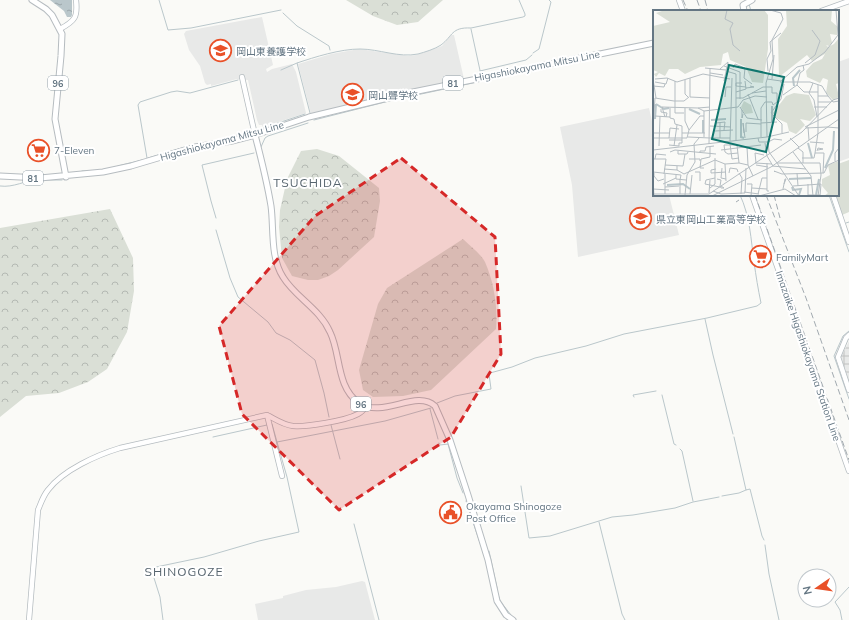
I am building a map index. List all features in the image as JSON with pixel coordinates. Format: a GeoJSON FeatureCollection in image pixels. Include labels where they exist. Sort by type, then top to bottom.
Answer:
{"type":"FeatureCollection","features":[{"type":"Feature","properties":{"kind":"main road","name":"96"},"geometry":{"type":"LineString","coordinates":[[32,0],[52,15],[62,34],[55,119],[66,177]]}},
{"type":"Feature","properties":{"kind":"main road"},"geometry":{"type":"LineString","coordinates":[[744,10],[743,5],[752,0]]}},
{"type":"Feature","properties":{"kind":"main road","name":"Higashiokayama Mitsu Line"},"geometry":{"type":"LineString","coordinates":[[0,176],[24,178],[66,177],[116,169],[195,147],[232,141],[256,135],[309,117],[413,92],[653,43]]}},
{"type":"Feature","properties":{"kind":"main road","name":"96"},"geometry":{"type":"LineString","coordinates":[[256,135],[271,206],[277,264],[282,277],[324,321],[333,339],[345,387],[351,396],[366,406],[384,408],[423,400],[431,403],[439,413],[450,440],[488,560],[497,601],[506,615],[513,620]]}},
{"type":"Feature","properties":{"kind":"street"},"geometry":{"type":"LineString","coordinates":[[60,29],[74,21],[76,15],[76,0]]}},
{"type":"Feature","properties":{"kind":"street"},"geometry":{"type":"LineString","coordinates":[[679,0],[683,10]]}},
{"type":"Feature","properties":{"kind":"street"},"geometry":{"type":"LineString","coordinates":[[824,10],[849,1]]}},
{"type":"Feature","properties":{"kind":"street"},"geometry":{"type":"LineString","coordinates":[[242,77],[256,135]]}},
{"type":"Feature","properties":{"kind":"street","name":"Imazaike Higashiokayama Station Line"},"geometry":{"type":"LineString","coordinates":[[752,196],[849,472]]}},
{"type":"Feature","properties":{"kind":"street"},"geometry":{"type":"LineString","coordinates":[[833,196],[849,242]]}},
{"type":"Feature","properties":{"kind":"street"},"geometry":{"type":"LineString","coordinates":[[844,227],[849,225]]}},
{"type":"Feature","properties":{"kind":"street"},"geometry":{"type":"LineString","coordinates":[[849,335],[846,338],[838,357],[849,390]]}},
{"type":"Feature","properties":{"kind":"street"},"geometry":{"type":"LineString","coordinates":[[29,620],[38,510],[44,496],[56,481],[80,465],[120,448],[267,415],[283,423],[300,426],[332,421],[356,415],[364,411],[366,406]]}},
{"type":"Feature","properties":{"kind":"street"},"geometry":{"type":"LineString","coordinates":[[267,415],[282,476]]}},
{"type":"Feature","properties":{"kind":"highlighted area"},"geometry":{"type":"Polygon","coordinates":[[[401,158],[495,237],[501,354],[451,437],[339,510],[242,414],[219,326],[315,216],[401,158]]]}},
{"type":"Feature","properties":{"kind":"shaded area"},"geometry":{"type":"Polygon","coordinates":[[[262,17],[273,65],[266,69],[267,72],[272,69],[292,64],[296,72],[306,113],[263,127],[262,125],[259,125],[257,120],[248,80],[237,79],[211,86],[211,84],[207,85],[200,66],[189,50],[184,34],[186,31],[262,17]]]}},
{"type":"Feature","properties":{"kind":"shaded area"},"geometry":{"type":"Polygon","coordinates":[[[451,35],[454,35],[464,79],[311,114],[298,64],[331,54],[359,49],[408,56],[416,55],[442,46],[451,35]]]}},
{"type":"Feature","properties":{"kind":"shaded area"},"geometry":{"type":"Polygon","coordinates":[[[849,58],[849,158],[839,162],[839,62],[849,58]]]}},
{"type":"Feature","properties":{"kind":"shaded area"},"geometry":{"type":"Polygon","coordinates":[[[649,108],[653,126],[653,196],[669,196],[679,235],[578,257],[572,185],[560,127],[649,108]]]}},
{"type":"Feature","properties":{"kind":"shaded area"},"geometry":{"type":"Polygon","coordinates":[[[849,341],[849,381],[841,357],[849,341]]]}},
{"type":"Feature","properties":{"kind":"shaded area"},"geometry":{"type":"Polygon","coordinates":[[[362,581],[365,582],[375,620],[258,620],[255,604],[283,598],[283,596],[306,590],[336,587],[362,581]]]}},
{"type":"Feature","properties":{"kind":"green space"},"geometry":{"type":"Polygon","coordinates":[[[346,0],[443,0],[418,22],[397,25],[373,16],[346,0]]]}},
{"type":"Feature","properties":{"kind":"green space"},"geometry":{"type":"Polygon","coordinates":[[[317,149],[339,156],[379,188],[380,201],[374,237],[338,270],[329,276],[318,280],[308,280],[292,276],[282,258],[279,227],[280,210],[287,179],[301,151],[317,149]]]}},
{"type":"Feature","properties":{"kind":"green space"},"geometry":{"type":"Polygon","coordinates":[[[849,160],[849,212],[842,215],[835,196],[839,196],[839,164],[849,160]]]}},
{"type":"Feature","properties":{"kind":"green space"},"geometry":{"type":"Polygon","coordinates":[[[110,209],[133,258],[134,291],[127,332],[107,369],[88,382],[59,393],[26,396],[0,417],[0,228],[110,209]]]}},
{"type":"Feature","properties":{"kind":"green space"},"geometry":{"type":"Polygon","coordinates":[[[463,239],[481,256],[491,278],[495,295],[496,329],[431,390],[403,396],[373,397],[363,390],[359,370],[378,304],[387,288],[463,239]]]}},
{"type":"Feature","properties":{"kind":"water"},"geometry":{"type":"Polygon","coordinates":[[[50,0],[72,0],[71,17],[67,17],[64,11],[50,0]]]}},
{"type":"Feature","properties":{"kind":"waterway"},"geometry":{"type":"LineString","coordinates":[[159,0],[168,30],[191,28],[281,10]]}},
{"type":"Feature","properties":{"kind":"waterway"},"geometry":{"type":"LineString","coordinates":[[310,113],[297,63],[352,49],[367,49],[404,55],[418,54],[441,45],[453,33],[460,29],[525,16],[519,0]]}},
{"type":"Feature","properties":{"kind":"waterway"},"geometry":{"type":"LineString","coordinates":[[533,53],[539,49],[551,2],[549,0]]}},
{"type":"Feature","properties":{"kind":"waterway"},"geometry":{"type":"LineString","coordinates":[[749,4],[751,10]]}},
{"type":"Feature","properties":{"kind":"waterway"},"geometry":{"type":"LineString","coordinates":[[283,13],[297,26],[329,46],[330,50]]}},
{"type":"Feature","properties":{"kind":"waterway"},"geometry":{"type":"LineString","coordinates":[[471,29],[481,75]]}},
{"type":"Feature","properties":{"kind":"waterway"},"geometry":{"type":"LineString","coordinates":[[480,71],[526,60],[532,55]]}},
{"type":"Feature","properties":{"kind":"waterway"},"geometry":{"type":"LineString","coordinates":[[281,70],[297,63]]}},
{"type":"Feature","properties":{"kind":"waterway"},"geometry":{"type":"LineString","coordinates":[[147,158],[138,105],[140,102],[171,92],[177,91],[190,93],[238,80]]}},
{"type":"Feature","properties":{"kind":"waterway"},"geometry":{"type":"LineString","coordinates":[[314,120],[393,100],[482,81]]}},
{"type":"Feature","properties":{"kind":"waterway"},"geometry":{"type":"LineString","coordinates":[[263,128],[305,114]]}},
{"type":"Feature","properties":{"kind":"waterway"},"geometry":{"type":"LineString","coordinates":[[261,147],[265,138],[268,136],[308,123]]}},
{"type":"Feature","properties":{"kind":"waterway"},"geometry":{"type":"LineString","coordinates":[[207,143],[245,133]]}},
{"type":"Feature","properties":{"kind":"waterway"},"geometry":{"type":"LineString","coordinates":[[148,158],[188,146]]}},
{"type":"Feature","properties":{"kind":"waterway"},"geometry":{"type":"LineString","coordinates":[[216,218],[202,165],[254,153]]}},
{"type":"Feature","properties":{"kind":"waterway"},"geometry":{"type":"LineString","coordinates":[[118,166],[142,160]]}},
{"type":"Feature","properties":{"kind":"waterway"},"geometry":{"type":"LineString","coordinates":[[82,171],[90,171]]}},
{"type":"Feature","properties":{"kind":"waterway"},"geometry":{"type":"LineString","coordinates":[[0,186],[10,186],[38,180]]}},
{"type":"Feature","properties":{"kind":"waterway"},"geometry":{"type":"LineString","coordinates":[[42,180],[62,180]]}},
{"type":"Feature","properties":{"kind":"waterway"},"geometry":{"type":"LineString","coordinates":[[437,403],[455,396],[491,389],[490,373],[512,367],[535,358],[586,346],[624,334],[707,318],[757,306],[761,303],[750,228],[740,196]]}},
{"type":"Feature","properties":{"kind":"waterway"},"geometry":{"type":"LineString","coordinates":[[829,196],[849,252]]}},
{"type":"Feature","properties":{"kind":"waterway"},"geometry":{"type":"LineString","coordinates":[[216,230],[230,278],[238,297],[268,322],[276,333],[290,340],[315,360],[329,417]]}},
{"type":"Feature","properties":{"kind":"waterway"},"geometry":{"type":"LineString","coordinates":[[705,319],[733,434]]}},
{"type":"Feature","properties":{"kind":"waterway"},"geometry":{"type":"LineString","coordinates":[[849,331],[843,336],[834,356],[849,399]]}},
{"type":"Feature","properties":{"kind":"waterway"},"geometry":{"type":"LineString","coordinates":[[634,397],[633,395],[656,391]]}},
{"type":"Feature","properties":{"kind":"waterway"},"geometry":{"type":"LineString","coordinates":[[662,395],[674,444],[676,445]]}},
{"type":"Feature","properties":{"kind":"waterway"},"geometry":{"type":"LineString","coordinates":[[163,620],[160,597],[154,578],[156,567],[204,557],[259,541],[299,532],[287,477],[277,442],[385,421],[431,408]]}},
{"type":"Feature","properties":{"kind":"waterway"},"geometry":{"type":"LineString","coordinates":[[430,409],[438,439]]}},
{"type":"Feature","properties":{"kind":"waterway"},"geometry":{"type":"LineString","coordinates":[[272,424],[277,442]]}},
{"type":"Feature","properties":{"kind":"waterway"},"geometry":{"type":"LineString","coordinates":[[213,437],[267,425]]}},
{"type":"Feature","properties":{"kind":"waterway"},"geometry":{"type":"LineString","coordinates":[[331,425],[340,459]]}},
{"type":"Feature","properties":{"kind":"waterway"},"geometry":{"type":"LineString","coordinates":[[734,437],[746,490],[750,489],[764,540]]}},
{"type":"Feature","properties":{"kind":"waterway"},"geometry":{"type":"LineString","coordinates":[[439,443],[440,445],[448,444],[457,478],[463,493]]}},
{"type":"Feature","properties":{"kind":"waterway"},"geometry":{"type":"LineString","coordinates":[[680,449],[682,451],[693,501]]}},
{"type":"Feature","properties":{"kind":"waterway"},"geometry":{"type":"LineString","coordinates":[[521,486],[529,538],[550,536],[612,517],[675,508],[693,502],[719,497]]}},
{"type":"Feature","properties":{"kind":"waterway"},"geometry":{"type":"LineString","coordinates":[[722,496],[739,493],[746,490]]}},
{"type":"Feature","properties":{"kind":"waterway"},"geometry":{"type":"LineString","coordinates":[[466,501],[480,543]]}},
{"type":"Feature","properties":{"kind":"waterway"},"geometry":{"type":"LineString","coordinates":[[599,522],[622,614],[625,620]]}},
{"type":"Feature","properties":{"kind":"waterway"},"geometry":{"type":"LineString","coordinates":[[354,524],[379,620]]}},
{"type":"Feature","properties":{"kind":"waterway"},"geometry":{"type":"LineString","coordinates":[[765,545],[769,574],[779,620]]}},
{"type":"Feature","properties":{"kind":"waterway"},"geometry":{"type":"LineString","coordinates":[[489,551],[497,588]]}},
{"type":"Feature","properties":{"kind":"waterway"},"geometry":{"type":"LineString","coordinates":[[842,620],[840,610],[835,602],[849,587]]}},
{"type":"Feature","properties":{"kind":"waterway"},"geometry":{"type":"LineString","coordinates":[[499,597],[500,601],[511,615]]}},
{"type":"Feature","properties":{"kind":"railway"},"geometry":{"type":"LineString","coordinates":[[683,0],[688,10]]}},
{"type":"Feature","properties":{"kind":"railway"},"geometry":{"type":"LineString","coordinates":[[697,0],[701,10]]}},
{"type":"Feature","properties":{"kind":"railway"},"geometry":{"type":"LineString","coordinates":[[705,0],[708,10]]}},
{"type":"Feature","properties":{"kind":"railway"},"geometry":{"type":"LineString","coordinates":[[755,196],[849,460]]}},
{"type":"Feature","properties":{"kind":"railway"},"geometry":{"type":"LineString","coordinates":[[766,196],[806,298],[849,420]]}},
{"type":"Feature","properties":{"kind":"railway"},"geometry":{"type":"LineString","coordinates":[[774,196],[780,218]]}},
{"type":"Feature","properties":{"kind":"place","name":"岡山東養護学校"},"geometry":{"type":"Point","coordinates":[221,51]}},
{"type":"Feature","properties":{"kind":"place","name":"岡山聾学校"},"geometry":{"type":"Point","coordinates":[353,95]}},
{"type":"Feature","properties":{"kind":"place","name":"7-Eleven"},"geometry":{"type":"Point","coordinates":[39,150]}},
{"type":"Feature","properties":{"kind":"place","name":"県立東岡山工業高等学校"},"geometry":{"type":"Point","coordinates":[641,219]}},
{"type":"Feature","properties":{"kind":"place","name":"FamilyMart"},"geometry":{"type":"Point","coordinates":[760,257]}},
{"type":"Feature","properties":{"kind":"place","name":"Okayama Shinogoze Post Office"},"geometry":{"type":"Point","coordinates":[450,512]}},
{"type":"Feature","properties":{"kind":"district","name":"TSUCHIDA"},"geometry":{"type":"Point","coordinates":[308,182]}},
{"type":"Feature","properties":{"kind":"district","name":"SHINOGOZE"},"geometry":{"type":"Point","coordinates":[184,571]}}]}
